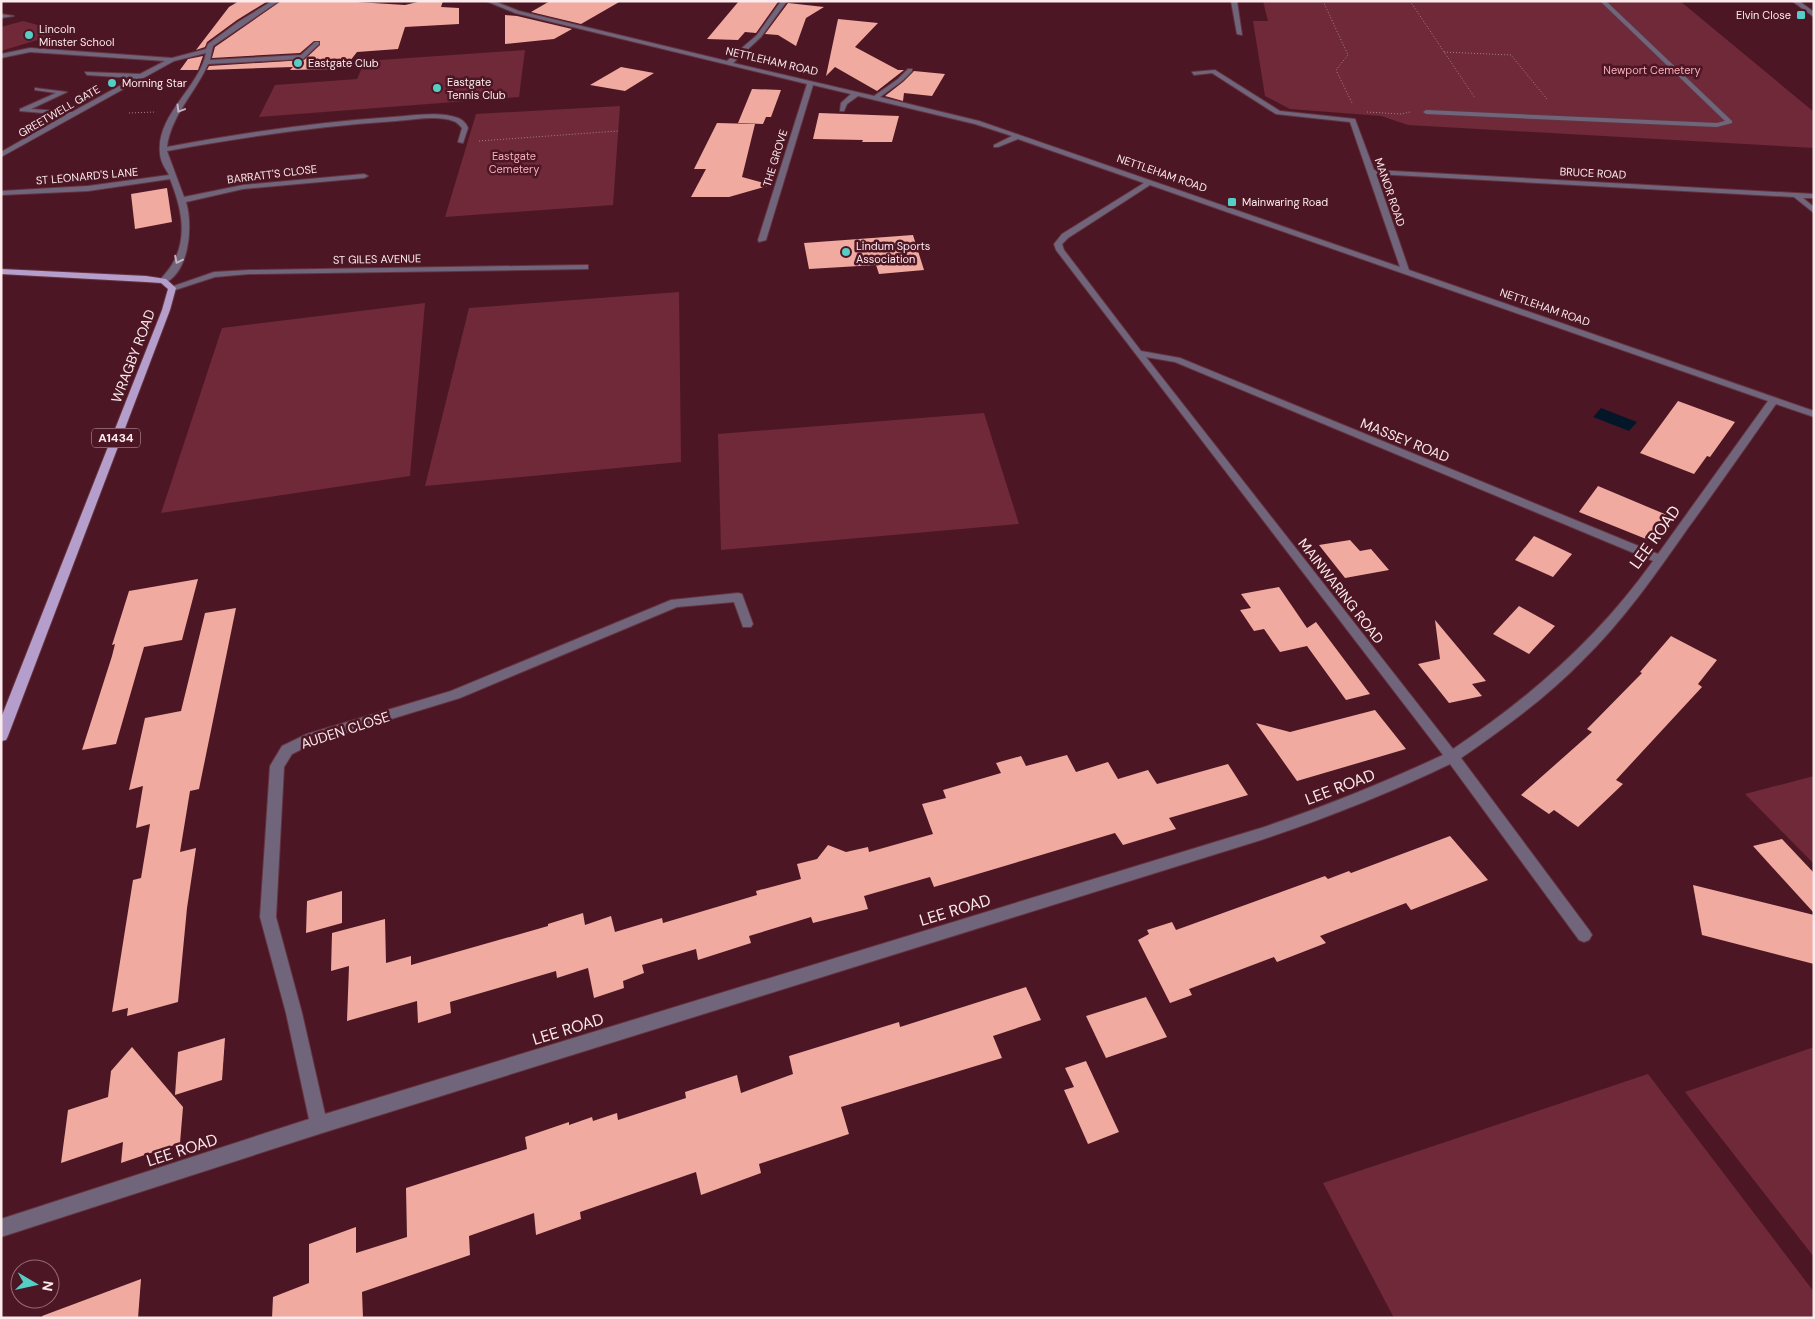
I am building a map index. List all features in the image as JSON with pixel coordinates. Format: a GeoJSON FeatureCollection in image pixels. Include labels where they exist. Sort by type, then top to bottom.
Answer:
{"type":"FeatureCollection","features":[{"type":"Feature","properties":{"kind":"main road"},"geometry":{"type":"LineString","coordinates":[[1,271],[168,284]]}},
{"type":"Feature","properties":{"kind":"main road","name":"WRAGBY ROAD"},"geometry":{"type":"LineString","coordinates":[[1,736],[166,310],[168,284]]}},
{"type":"Feature","properties":{"kind":"street"},"geometry":{"type":"LineString","coordinates":[[168,284],[185,247],[187,235],[183,200],[163,156],[165,134],[206,62],[210,45],[216,39],[276,1]]}},
{"type":"Feature","properties":{"kind":"street","name":"NETTLEHAM ROAD"},"geometry":{"type":"LineString","coordinates":[[489,1],[518,12],[727,64],[954,116],[1018,136],[1814,414]]}},
{"type":"Feature","properties":{"kind":"street"},"geometry":{"type":"LineString","coordinates":[[727,64],[742,53],[773,21],[784,1]]}},
{"type":"Feature","properties":{"kind":"street"},"geometry":{"type":"LineString","coordinates":[[1234,1],[1240,34]]}},
{"type":"Feature","properties":{"kind":"street"},"geometry":{"type":"LineString","coordinates":[[1426,112],[1717,125],[1730,122],[1603,1]]}},
{"type":"Feature","properties":{"kind":"street"},"geometry":{"type":"LineString","coordinates":[[1795,1],[1814,15]]}},
{"type":"Feature","properties":{"kind":"street"},"geometry":{"type":"LineString","coordinates":[[1,16],[10,16]]}},
{"type":"Feature","properties":{"kind":"street"},"geometry":{"type":"LineString","coordinates":[[206,62],[303,57],[317,43]]}},
{"type":"Feature","properties":{"kind":"street"},"geometry":{"type":"LineString","coordinates":[[1,56],[30,50],[172,60]]}},
{"type":"Feature","properties":{"kind":"street","name":"GREETWELL GATE"},"geometry":{"type":"LineString","coordinates":[[1,155],[140,76],[172,60],[209,50]]}},
{"type":"Feature","properties":{"kind":"street"},"geometry":{"type":"LineString","coordinates":[[1206,66],[1278,112],[1353,115]]}},
{"type":"Feature","properties":{"kind":"street"},"geometry":{"type":"LineString","coordinates":[[876,97],[900,80],[910,70]]}},
{"type":"Feature","properties":{"kind":"street"},"geometry":{"type":"LineString","coordinates":[[1194,74],[1213,71]]}},
{"type":"Feature","properties":{"kind":"street"},"geometry":{"type":"LineString","coordinates":[[87,73],[140,76]]}},
{"type":"Feature","properties":{"kind":"street","name":"THE GROVE"},"geometry":{"type":"LineString","coordinates":[[762,240],[810,82]]}},
{"type":"Feature","properties":{"kind":"street"},"geometry":{"type":"LineString","coordinates":[[37,89],[64,92],[22,110],[73,114]]}},
{"type":"Feature","properties":{"kind":"street"},"geometry":{"type":"LineString","coordinates":[[842,110],[844,103],[858,93]]}},
{"type":"Feature","properties":{"kind":"street","name":"MANOR ROAD"},"geometry":{"type":"LineString","coordinates":[[1353,115],[1406,272]]}},
{"type":"Feature","properties":{"kind":"street"},"geometry":{"type":"LineString","coordinates":[[163,150],[252,133],[314,125],[440,117],[459,120],[465,128],[460,142]]}},
{"type":"Feature","properties":{"kind":"street"},"geometry":{"type":"LineString","coordinates":[[252,133],[257,124]]}},
{"type":"Feature","properties":{"kind":"street"},"geometry":{"type":"LineString","coordinates":[[996,146],[1018,136]]}},
{"type":"Feature","properties":{"kind":"street","name":"BRUCE ROAD"},"geometry":{"type":"LineString","coordinates":[[1371,172],[1814,196]]}},
{"type":"Feature","properties":{"kind":"street","name":"ST LEONARD'S LANE"},"geometry":{"type":"LineString","coordinates":[[1,193],[116,186],[173,176]]}},
{"type":"Feature","properties":{"kind":"street","name":"BARRATT'S CLOSE"},"geometry":{"type":"LineString","coordinates":[[183,200],[243,187],[364,176]]}},
{"type":"Feature","properties":{"kind":"street","name":"MAINWARING ROAD"},"geometry":{"type":"LineString","coordinates":[[1150,182],[1064,236],[1058,244],[1060,250],[1452,757],[1584,935]]}},
{"type":"Feature","properties":{"kind":"street"},"geometry":{"type":"LineString","coordinates":[[1796,195],[1814,211]]}},
{"type":"Feature","properties":{"kind":"street","name":"ST GILES AVENUE"},"geometry":{"type":"LineString","coordinates":[[168,284],[214,275],[249,272],[585,267]]}},
{"type":"Feature","properties":{"kind":"street","name":"MASSEY ROAD"},"geometry":{"type":"LineString","coordinates":[[1138,353],[1177,360],[1660,559]]}},
{"type":"Feature","properties":{"kind":"street","name":"LEE ROAD"},"geometry":{"type":"LineString","coordinates":[[1,1228],[319,1125],[1262,834],[1329,811],[1384,789],[1452,757],[1499,725],[1577,659],[1610,625],[1637,592],[1774,400]]}},
{"type":"Feature","properties":{"kind":"street","name":"AUDEN CLOSE"},"geometry":{"type":"LineString","coordinates":[[319,1125],[294,1013],[268,917],[277,766],[288,750],[312,738],[455,695],[675,603],[738,597],[747,624]]}},
{"type":"Feature","properties":{"kind":"path"},"geometry":{"type":"LineString","coordinates":[[1323,1],[1348,54],[1336,70],[1353,115],[1426,112]]}},
{"type":"Feature","properties":{"kind":"path"},"geometry":{"type":"LineString","coordinates":[[1410,1],[1486,115]]}},
{"type":"Feature","properties":{"kind":"path"},"geometry":{"type":"LineString","coordinates":[[1444,52],[1511,55],[1562,118]]}},
{"type":"Feature","properties":{"kind":"path"},"geometry":{"type":"LineString","coordinates":[[460,142],[618,131]]}},
{"type":"Feature","properties":{"kind":"green space","name":"Newport Cemetery"},"geometry":{"type":"Polygon","coordinates":[[[1263,1],[1680,1],[1814,112],[1814,148],[1408,125],[1381,116],[1290,109],[1265,96],[1253,21],[1268,21],[1263,1]]]}},
{"type":"Feature","properties":{"kind":"green space"},"geometry":{"type":"Polygon","coordinates":[[[23,21],[64,32],[1,51],[1,27],[23,21]]]}},
{"type":"Feature","properties":{"kind":"green space","name":"Eastgate Tennis Club"},"geometry":{"type":"Polygon","coordinates":[[[525,50],[519,97],[259,117],[275,85],[357,79],[365,61],[525,50]]]}},
{"type":"Feature","properties":{"kind":"green space","name":"Eastgate Cemetery"},"geometry":{"type":"Polygon","coordinates":[[[620,106],[613,205],[445,217],[476,114],[620,106]]]}},
{"type":"Feature","properties":{"kind":"green space"},"geometry":{"type":"Polygon","coordinates":[[[679,292],[681,462],[425,486],[469,308],[679,292]]]}},
{"type":"Feature","properties":{"kind":"green space"},"geometry":{"type":"Polygon","coordinates":[[[425,303],[410,476],[161,513],[222,328],[425,303]]]}},
{"type":"Feature","properties":{"kind":"green space"},"geometry":{"type":"Polygon","coordinates":[[[984,413],[1019,524],[721,550],[718,434],[984,413]]]}},
{"type":"Feature","properties":{"kind":"green space"},"geometry":{"type":"Polygon","coordinates":[[[1814,776],[1814,864],[1745,794],[1814,776]]]}},
{"type":"Feature","properties":{"kind":"green space"},"geometry":{"type":"Polygon","coordinates":[[[1814,1047],[1814,1257],[1685,1092],[1814,1047]]]}},
{"type":"Feature","properties":{"kind":"green space"},"geometry":{"type":"Polygon","coordinates":[[[1648,1074],[1814,1292],[1814,1318],[1394,1318],[1323,1183],[1648,1074]]]}},
{"type":"Feature","properties":{"kind":"water"},"geometry":{"type":"Polygon","coordinates":[[[1601,408],[1637,422],[1629,431],[1593,417],[1601,408]]]}},
{"type":"Feature","properties":{"kind":"building"},"geometry":{"type":"Polygon","coordinates":[[[239,1],[268,1],[237,20],[207,42],[205,47],[196,50],[229,7],[239,1]]]}},
{"type":"Feature","properties":{"kind":"building"},"geometry":{"type":"Polygon","coordinates":[[[281,1],[341,1],[405,5],[422,1],[443,1],[441,7],[459,8],[459,24],[405,27],[398,49],[357,52],[346,66],[335,69],[290,70],[293,67],[207,70],[209,66],[304,60],[320,45],[320,41],[314,41],[300,53],[212,58],[215,47],[281,1]]]}},
{"type":"Feature","properties":{"kind":"building"},"geometry":{"type":"Polygon","coordinates":[[[550,1],[621,1],[581,24],[531,12],[550,1]]]}},
{"type":"Feature","properties":{"kind":"building"},"geometry":{"type":"Polygon","coordinates":[[[739,1],[778,2],[756,33],[745,32],[738,40],[707,39],[739,1]]]}},
{"type":"Feature","properties":{"kind":"building"},"geometry":{"type":"Polygon","coordinates":[[[788,3],[824,7],[806,18],[796,46],[778,35],[765,34],[788,3]]]}},
{"type":"Feature","properties":{"kind":"building"},"geometry":{"type":"Polygon","coordinates":[[[505,15],[572,29],[554,39],[505,44],[505,15]]]}},
{"type":"Feature","properties":{"kind":"building"},"geometry":{"type":"Polygon","coordinates":[[[838,19],[878,23],[855,47],[898,70],[904,70],[877,91],[835,67],[826,76],[838,19]]]}},
{"type":"Feature","properties":{"kind":"building"},"geometry":{"type":"Polygon","coordinates":[[[203,56],[198,70],[180,70],[188,59],[203,56]]]}},
{"type":"Feature","properties":{"kind":"building"},"geometry":{"type":"Polygon","coordinates":[[[621,67],[654,73],[625,91],[590,85],[621,67]]]}},
{"type":"Feature","properties":{"kind":"building"},"geometry":{"type":"Polygon","coordinates":[[[914,71],[945,74],[932,96],[904,93],[903,101],[885,96],[903,82],[914,71]]]}},
{"type":"Feature","properties":{"kind":"building"},"geometry":{"type":"Polygon","coordinates":[[[752,89],[781,90],[771,117],[766,117],[763,124],[738,123],[752,89]]]}},
{"type":"Feature","properties":{"kind":"building"},"geometry":{"type":"Polygon","coordinates":[[[819,113],[899,116],[892,142],[862,142],[863,140],[813,139],[819,113]]]}},
{"type":"Feature","properties":{"kind":"building"},"geometry":{"type":"Polygon","coordinates":[[[717,123],[755,124],[742,177],[771,185],[729,197],[691,197],[706,169],[694,169],[717,123]]]}},
{"type":"Feature","properties":{"kind":"building"},"geometry":{"type":"Polygon","coordinates":[[[167,188],[172,222],[135,229],[131,194],[167,188]]]}},
{"type":"Feature","properties":{"kind":"building","name":"Lindum Sports Association"},"geometry":{"type":"Polygon","coordinates":[[[913,235],[924,270],[879,274],[876,265],[809,269],[804,243],[913,235]]]}},
{"type":"Feature","properties":{"kind":"building"},"geometry":{"type":"Polygon","coordinates":[[[1678,401],[1735,422],[1710,457],[1707,456],[1694,474],[1640,453],[1678,401]]]}},
{"type":"Feature","properties":{"kind":"building"},"geometry":{"type":"Polygon","coordinates":[[[1598,486],[1667,515],[1651,541],[1579,512],[1598,486]]]}},
{"type":"Feature","properties":{"kind":"building"},"geometry":{"type":"Polygon","coordinates":[[[1534,536],[1572,554],[1553,577],[1515,560],[1534,536]]]}},
{"type":"Feature","properties":{"kind":"building"},"geometry":{"type":"Polygon","coordinates":[[[1350,540],[1360,551],[1371,549],[1389,570],[1345,578],[1319,545],[1350,540]]]}},
{"type":"Feature","properties":{"kind":"building"},"geometry":{"type":"Polygon","coordinates":[[[198,579],[182,640],[144,647],[116,744],[82,750],[112,656],[115,644],[112,645],[129,591],[198,579]]]}},
{"type":"Feature","properties":{"kind":"building"},"geometry":{"type":"Polygon","coordinates":[[[1279,587],[1307,628],[1316,622],[1370,694],[1346,700],[1307,646],[1280,652],[1264,629],[1254,631],[1240,610],[1251,608],[1241,594],[1279,587]]]}},
{"type":"Feature","properties":{"kind":"building"},"geometry":{"type":"Polygon","coordinates":[[[1519,606],[1555,626],[1529,654],[1493,634],[1519,606]]]}},
{"type":"Feature","properties":{"kind":"building"},"geometry":{"type":"Polygon","coordinates":[[[236,608],[199,789],[190,791],[180,852],[196,848],[187,908],[178,1002],[127,1016],[128,1008],[112,1012],[133,880],[141,878],[150,824],[136,828],[143,786],[129,790],[145,718],[181,711],[205,613],[236,608]]]}},
{"type":"Feature","properties":{"kind":"building"},"geometry":{"type":"Polygon","coordinates":[[[1435,620],[1486,681],[1472,684],[1482,696],[1449,703],[1418,664],[1440,659],[1435,620]]]}},
{"type":"Feature","properties":{"kind":"building"},"geometry":{"type":"Polygon","coordinates":[[[1671,636],[1717,660],[1698,684],[1702,687],[1616,780],[1623,784],[1578,827],[1554,810],[1549,814],[1521,795],[1592,732],[1587,729],[1642,673],[1640,672],[1671,636]]]}},
{"type":"Feature","properties":{"kind":"building"},"geometry":{"type":"Polygon","coordinates":[[[1375,710],[1406,749],[1297,781],[1256,723],[1290,732],[1375,710]]]}},
{"type":"Feature","properties":{"kind":"building"},"geometry":{"type":"Polygon","coordinates":[[[1067,755],[1076,772],[1108,762],[1118,779],[1148,770],[1157,784],[1228,764],[1248,795],[1169,818],[1176,829],[1123,845],[1115,833],[934,887],[930,877],[864,896],[868,909],[813,923],[811,917],[749,936],[751,943],[698,960],[696,949],[642,965],[644,973],[623,981],[624,988],[594,998],[588,968],[557,978],[556,971],[450,1002],[451,1013],[418,1023],[417,1001],[347,1021],[349,966],[331,971],[332,933],[385,919],[386,963],[411,956],[411,965],[548,926],[548,924],[583,913],[585,925],[611,916],[615,932],[662,918],[663,923],[757,895],[756,891],[801,879],[797,864],[817,859],[828,845],[846,852],[868,847],[869,852],[933,834],[922,804],[946,798],[943,790],[1001,773],[996,763],[1021,756],[1026,766],[1067,755]]]}},
{"type":"Feature","properties":{"kind":"building"},"geometry":{"type":"Polygon","coordinates":[[[1450,836],[1488,880],[1411,910],[1406,903],[1320,936],[1326,943],[1277,962],[1274,957],[1189,989],[1192,995],[1170,1003],[1138,940],[1149,934],[1147,930],[1172,922],[1176,930],[1325,876],[1328,879],[1349,871],[1351,873],[1450,836]]]}},
{"type":"Feature","properties":{"kind":"building"},"geometry":{"type":"Polygon","coordinates":[[[1782,839],[1814,873],[1814,913],[1753,846],[1782,839]]]}},
{"type":"Feature","properties":{"kind":"building"},"geometry":{"type":"Polygon","coordinates":[[[1693,885],[1814,915],[1814,964],[1702,935],[1693,885]]]}},
{"type":"Feature","properties":{"kind":"building"},"geometry":{"type":"Polygon","coordinates":[[[342,891],[342,923],[306,933],[307,901],[342,891]]]}},
{"type":"Feature","properties":{"kind":"building"},"geometry":{"type":"Polygon","coordinates":[[[1026,987],[1041,1020],[993,1036],[1002,1058],[841,1107],[849,1134],[759,1164],[761,1173],[701,1195],[696,1172],[580,1212],[581,1219],[536,1235],[534,1213],[469,1236],[470,1255],[362,1292],[363,1318],[272,1318],[273,1297],[309,1283],[309,1244],[356,1227],[356,1253],[407,1237],[406,1188],[527,1149],[525,1137],[569,1122],[569,1125],[592,1117],[593,1121],[617,1113],[618,1120],[686,1098],[685,1092],[737,1075],[741,1093],[793,1074],[789,1056],[899,1022],[900,1027],[1026,987]]]}},
{"type":"Feature","properties":{"kind":"building"},"geometry":{"type":"Polygon","coordinates":[[[1146,997],[1167,1037],[1106,1058],[1086,1016],[1146,997]]]}},
{"type":"Feature","properties":{"kind":"building"},"geometry":{"type":"Polygon","coordinates":[[[225,1038],[222,1080],[175,1095],[178,1052],[225,1038]]]}},
{"type":"Feature","properties":{"kind":"building"},"geometry":{"type":"Polygon","coordinates":[[[132,1047],[183,1107],[180,1143],[121,1163],[123,1142],[61,1163],[68,1110],[108,1097],[111,1071],[132,1047]]]}},
{"type":"Feature","properties":{"kind":"building"},"geometry":{"type":"Polygon","coordinates":[[[1086,1061],[1119,1132],[1088,1144],[1064,1090],[1074,1087],[1065,1068],[1086,1061]]]}},
{"type":"Feature","properties":{"kind":"building"},"geometry":{"type":"Polygon","coordinates":[[[141,1279],[138,1318],[43,1318],[42,1316],[141,1279]]]}},
{"type":"Feature","properties":{"kind":"place","name":"Elvin Close"},"geometry":{"type":"Point","coordinates":[1801,15]}},
{"type":"Feature","properties":{"kind":"place","name":"Lincoln Minster School"},"geometry":{"type":"Point","coordinates":[29,35]}},
{"type":"Feature","properties":{"kind":"place","name":"Eastgate Club"},"geometry":{"type":"Point","coordinates":[298,63]}},
{"type":"Feature","properties":{"kind":"place","name":"Morning Star"},"geometry":{"type":"Point","coordinates":[112,83]}},
{"type":"Feature","properties":{"kind":"place","name":"Eastgate Tennis Club"},"geometry":{"type":"Point","coordinates":[437,88]}},
{"type":"Feature","properties":{"kind":"place","name":"Mainwaring Road"},"geometry":{"type":"Point","coordinates":[1232,202]}},
{"type":"Feature","properties":{"kind":"place","name":"Lindum Sports Association"},"geometry":{"type":"Point","coordinates":[846,252]}}]}
